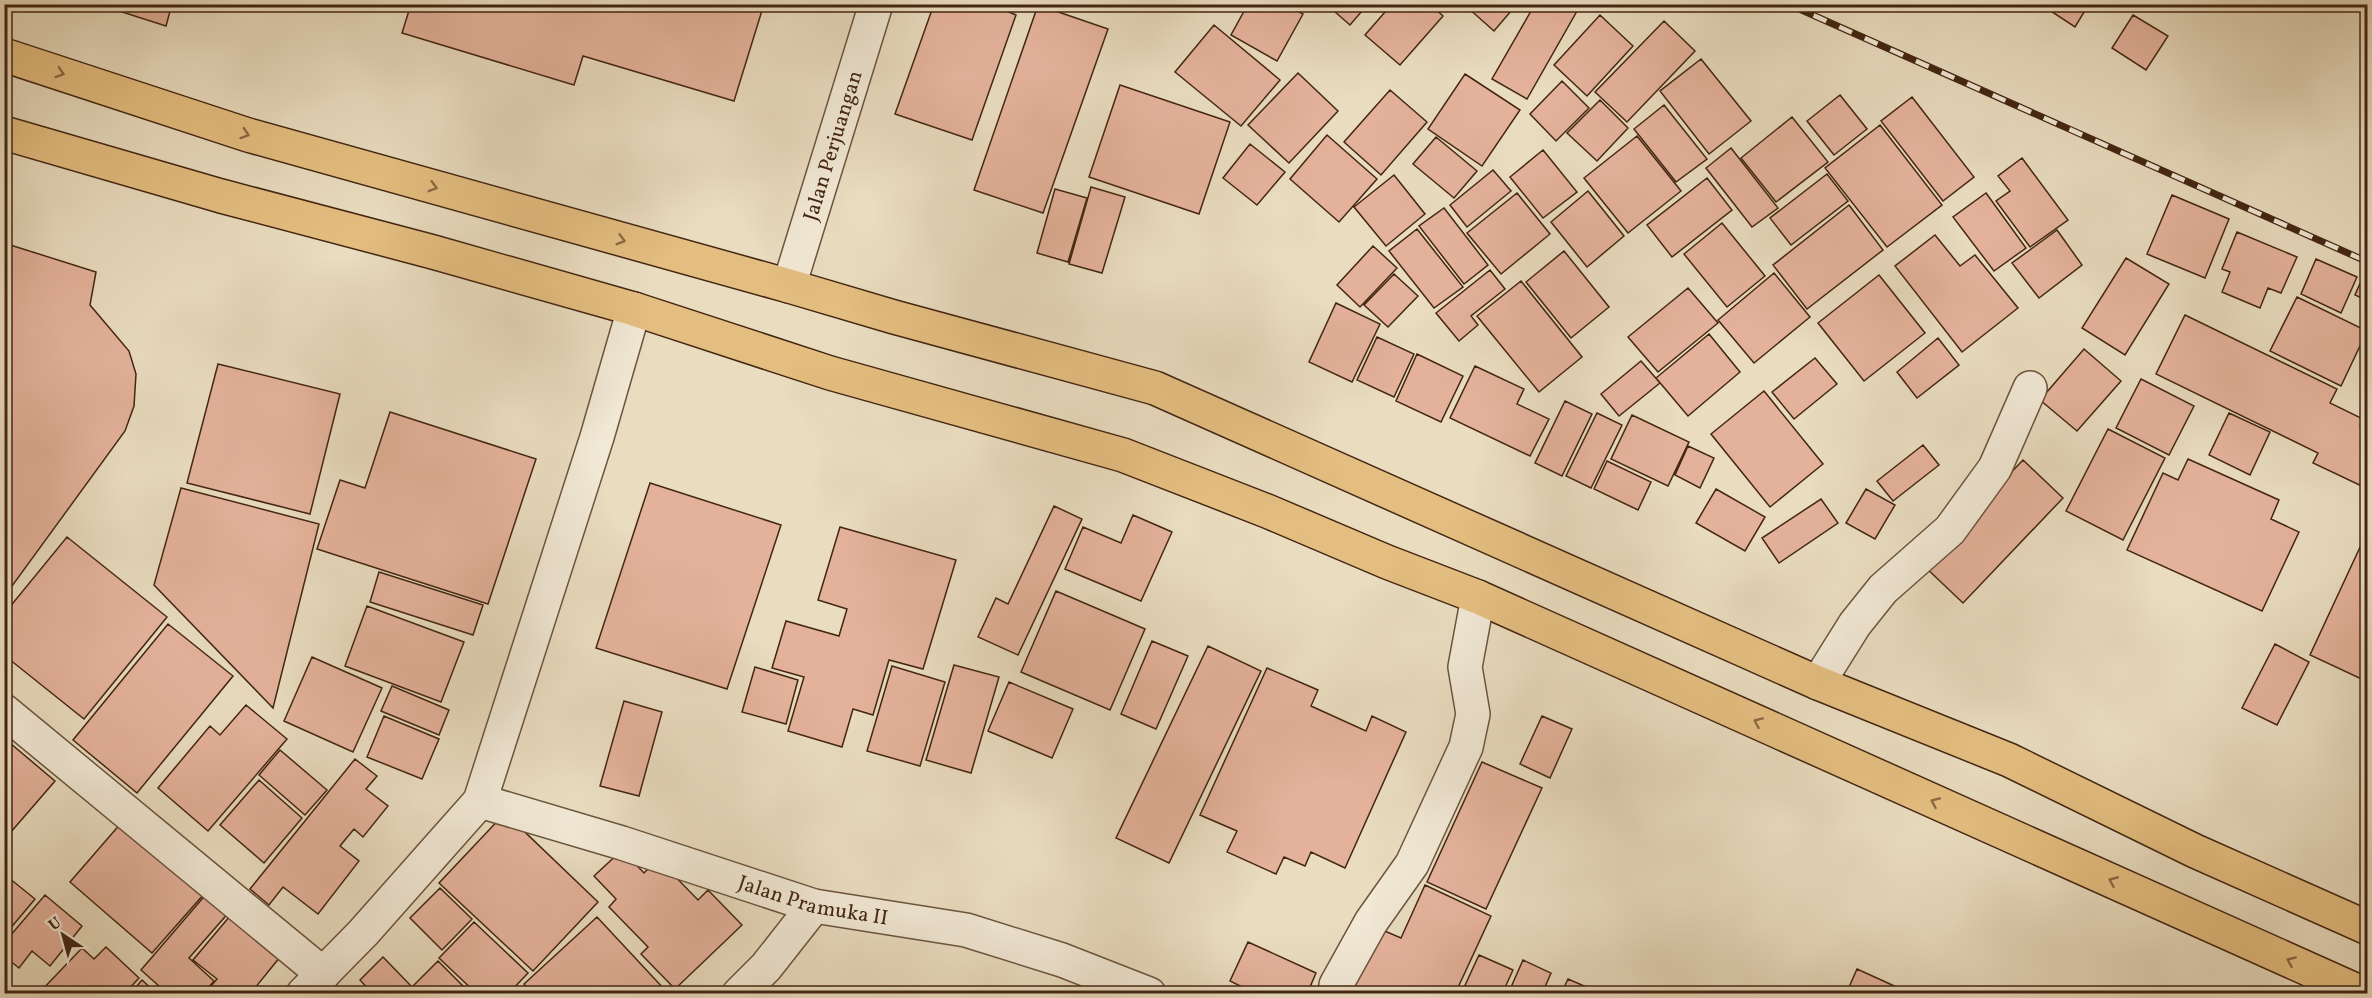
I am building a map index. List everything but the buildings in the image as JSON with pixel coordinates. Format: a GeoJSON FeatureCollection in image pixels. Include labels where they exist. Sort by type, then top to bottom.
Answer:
{"type":"FeatureCollection","features":[{"type":"Feature","properties":{"kind":"main road"},"geometry":{"type":"LineString","coordinates":[[4,55],[248,135],[1155,388],[1818,683],[2009,760],[2194,851],[2367,928]]}},
{"type":"Feature","properties":{"kind":"main road"},"geometry":{"type":"LineString","coordinates":[[4,133],[221,196],[424,249],[634,309],[830,374],[1123,455],[1478,597],[2326,986],[2364,993]]}},
{"type":"Feature","properties":{"kind":"street","name":"Jalan Perjuangan"},"geometry":{"type":"LineString","coordinates":[[789,286],[876,4]]}},
{"type":"Feature","properties":{"kind":"street"},"geometry":{"type":"LineString","coordinates":[[4,711],[313,984],[363,933],[480,801],[597,437],[634,309]]}},
{"type":"Feature","properties":{"kind":"street"},"geometry":{"type":"LineString","coordinates":[[1818,683],[1855,624],[1883,589],[1950,530],[1995,468],[2030,388]]}},
{"type":"Feature","properties":{"kind":"street"},"geometry":{"type":"LineString","coordinates":[[1335,985],[1371,921],[1412,864],[1466,747],[1473,714],[1465,667],[1478,597]]}},
{"type":"Feature","properties":{"kind":"street","name":"Jalan Pramuka II"},"geometry":{"type":"LineString","coordinates":[[480,801],[622,843],[814,906],[966,930],[1062,960],[1129,990]]}},
{"type":"Feature","properties":{"kind":"street"},"geometry":{"type":"LineString","coordinates":[[740,993],[766,967],[814,906]]}},
{"type":"Feature","properties":{"kind":"railway"},"geometry":{"type":"LineString","coordinates":[[1788,4],[2368,262]]}}]}
